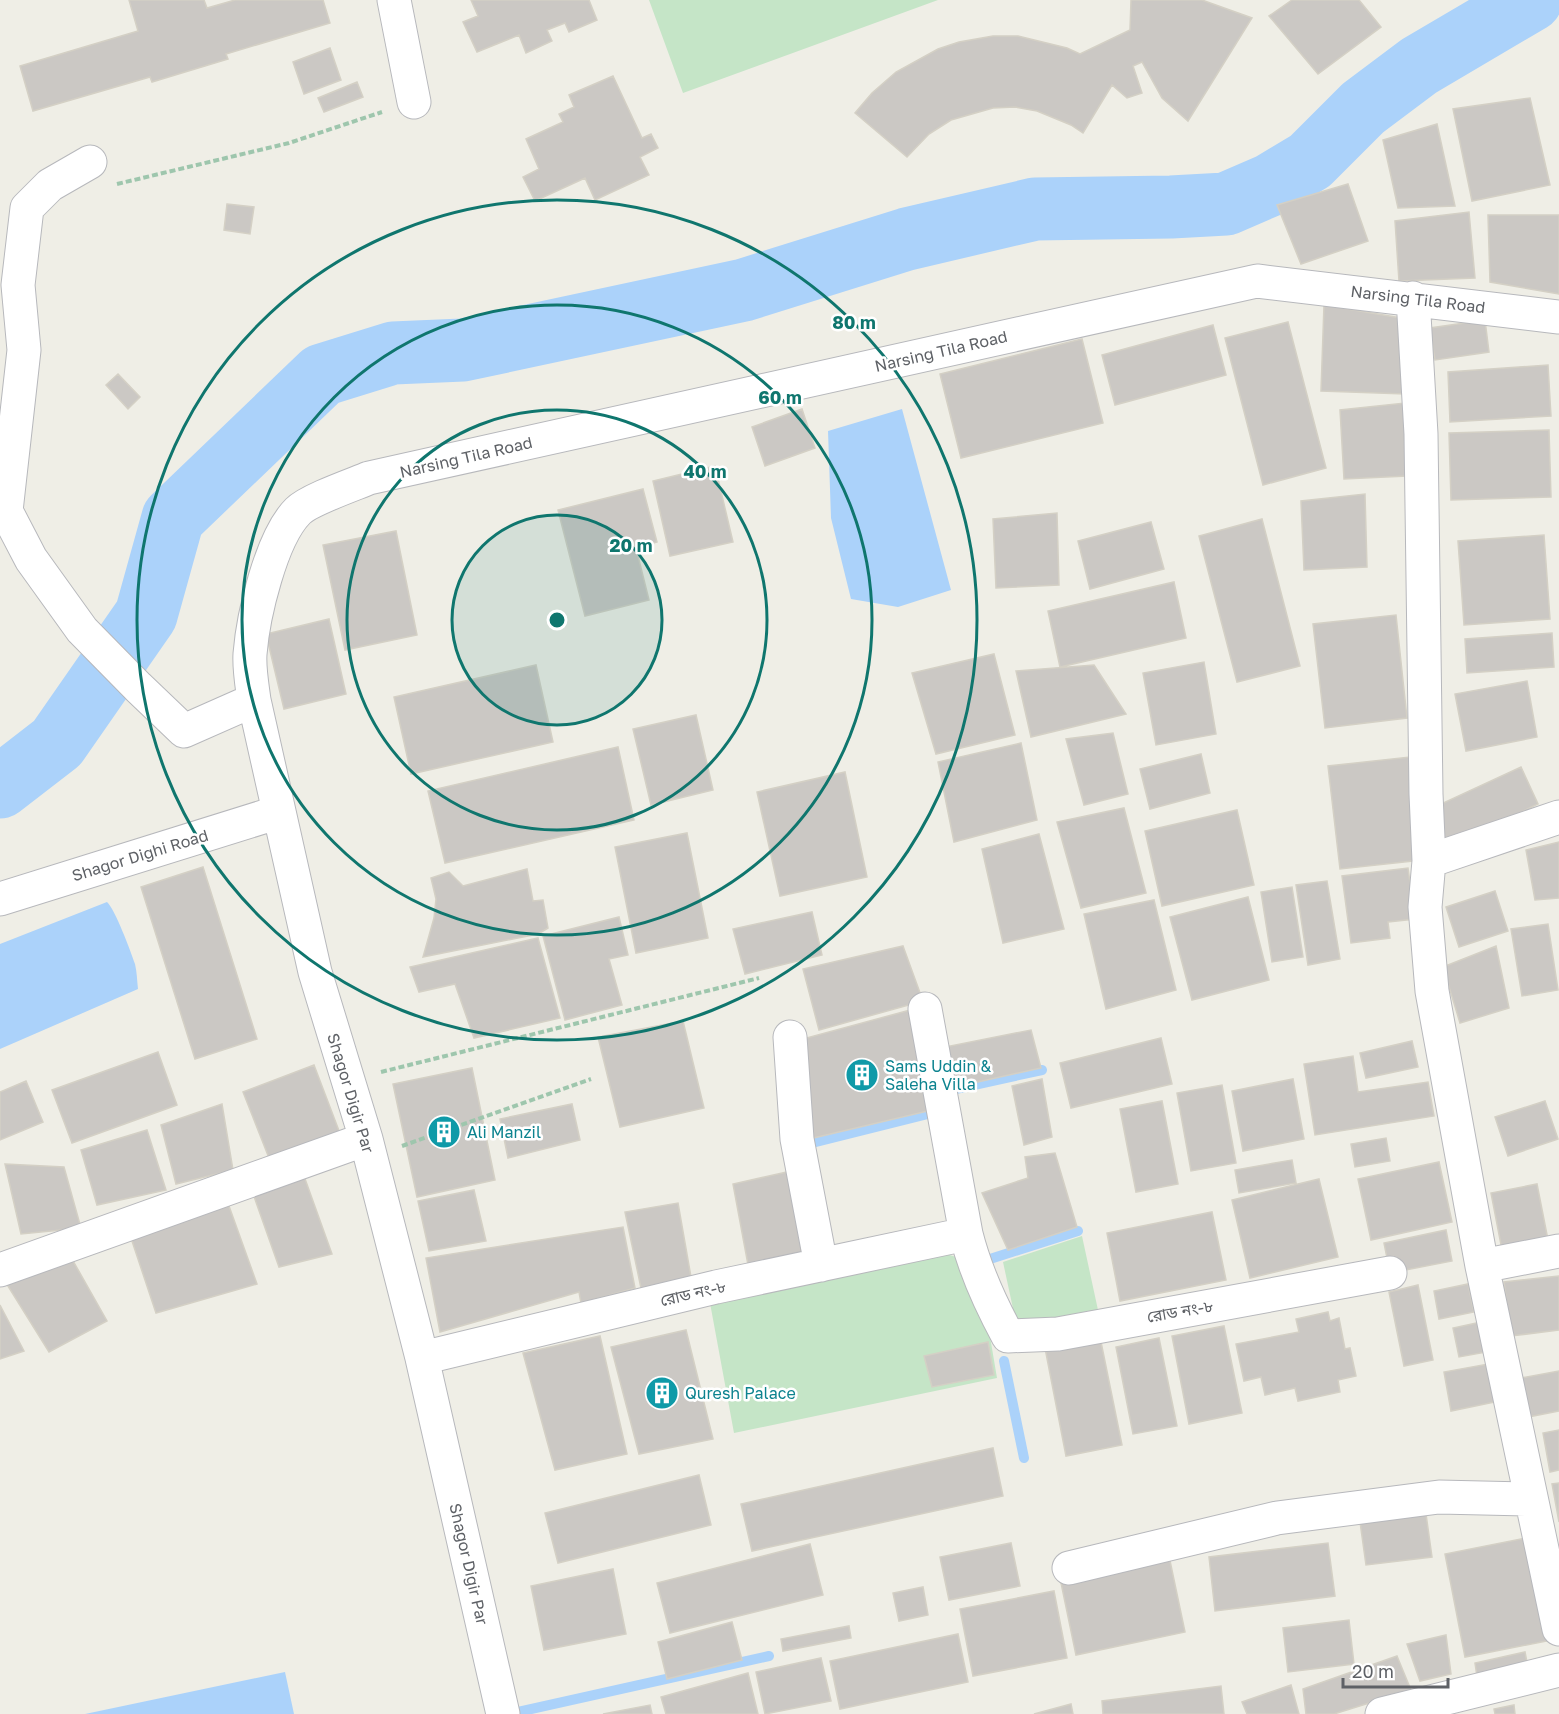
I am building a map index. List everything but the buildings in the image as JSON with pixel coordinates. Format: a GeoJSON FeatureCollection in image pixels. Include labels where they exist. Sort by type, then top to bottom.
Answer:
{"type":"FeatureCollection","features":[{"type":"Feature","properties":{"kind":"street"},"geometry":{"type":"LineString","coordinates":[[394,0],[414,102]]}},
{"type":"Feature","properties":{"kind":"street"},"geometry":{"type":"LineString","coordinates":[[98,174],[50,184],[27,207],[18,285],[24,350],[6,511],[31,560],[82,630],[184,731],[254,700]]}},
{"type":"Feature","properties":{"kind":"street","name":"Narsing Tila Road"},"geometry":{"type":"LineString","coordinates":[[330,494],[369,478],[1257,281],[1559,317]]}},
{"type":"Feature","properties":{"kind":"street"},"geometry":{"type":"LineString","coordinates":[[1413,298],[1421,434],[1429,861],[1425,907],[1432,991],[1482,1266],[1559,1629]]}},
{"type":"Feature","properties":{"kind":"street","name":"Shagor Digir Par"},"geometry":{"type":"LineString","coordinates":[[330,494],[298,510],[279,540],[255,614],[250,656],[254,700],[315,972],[348,1080],[380,1144],[422,1359],[503,1714]]}},
{"type":"Feature","properties":{"kind":"street","name":"Shagor Dighi Road"},"geometry":{"type":"LineString","coordinates":[[0,899],[279,812]]}},
{"type":"Feature","properties":{"kind":"street"},"geometry":{"type":"LineString","coordinates":[[1429,861],[1559,817]]}},
{"type":"Feature","properties":{"kind":"street","name":"রোড নং-৮"},"geometry":{"type":"LineString","coordinates":[[925,1009],[966,1233],[975,1267],[993,1309],[1008,1336],[1058,1334],[1390,1273]]}},
{"type":"Feature","properties":{"kind":"street"},"geometry":{"type":"LineString","coordinates":[[790,1037],[797,1139],[821,1265]]}},
{"type":"Feature","properties":{"kind":"street"},"geometry":{"type":"LineString","coordinates":[[0,1270],[380,1144]]}},
{"type":"Feature","properties":{"kind":"street","name":"রোড নং-৮"},"geometry":{"type":"LineString","coordinates":[[422,1359],[716,1287],[966,1233]]}},
{"type":"Feature","properties":{"kind":"street"},"geometry":{"type":"LineString","coordinates":[[1482,1266],[1559,1251]]}},
{"type":"Feature","properties":{"kind":"street"},"geometry":{"type":"LineString","coordinates":[[1069,1568],[1276,1518],[1438,1497],[1531,1499]]}},
{"type":"Feature","properties":{"kind":"street"},"geometry":{"type":"LineString","coordinates":[[1382,1714],[1559,1670]]}},
{"type":"Feature","properties":{"kind":"path"},"geometry":{"type":"LineString","coordinates":[[98,174],[290,143],[414,102]]}},
{"type":"Feature","properties":{"kind":"path"},"geometry":{"type":"LineString","coordinates":[[348,1080],[759,978]]}},
{"type":"Feature","properties":{"kind":"path"},"geometry":{"type":"LineString","coordinates":[[380,1144],[591,1079]]}},
{"type":"Feature","properties":{"kind":"green space"},"geometry":{"type":"Polygon","coordinates":[[[649,0],[938,0],[683,93],[649,0]]]}},
{"type":"Feature","properties":{"kind":"green space"},"geometry":{"type":"Polygon","coordinates":[[[1082,1236],[1098,1310],[1017,1327],[1003,1262],[1082,1236]]]}},
{"type":"Feature","properties":{"kind":"green space"},"geometry":{"type":"Polygon","coordinates":[[[931,1249],[956,1257],[984,1301],[997,1378],[734,1433],[710,1303],[931,1249]]]}},
{"type":"Feature","properties":{"kind":"water"},"geometry":{"type":"Polygon","coordinates":[[[902,409],[951,590],[898,607],[851,599],[831,518],[828,431],[902,409]]]}},
{"type":"Feature","properties":{"kind":"water"},"geometry":{"type":"Polygon","coordinates":[[[107,902],[133,958],[138,989],[0,1049],[0,944],[107,902]]]}},
{"type":"Feature","properties":{"kind":"water"},"geometry":{"type":"Polygon","coordinates":[[[285,1672],[294,1714],[85,1714],[285,1672]]]}},
{"type":"Feature","properties":{"kind":"waterway"},"geometry":{"type":"LineString","coordinates":[[0,787],[57,743],[146,615],[173,518],[322,375],[393,353],[463,350],[744,290],[907,239],[1035,209],[1226,204],[1270,185],[1310,161],[1363,108],[1419,66],[1531,0]]}},
{"type":"Feature","properties":{"kind":"waterway"},"geometry":{"type":"LineString","coordinates":[[942,1092],[1042,1070]]}},
{"type":"Feature","properties":{"kind":"waterway"},"geometry":{"type":"LineString","coordinates":[[804,1145],[928,1114]]}},
{"type":"Feature","properties":{"kind":"waterway"},"geometry":{"type":"LineString","coordinates":[[990,1259],[1078,1231]]}},
{"type":"Feature","properties":{"kind":"waterway"},"geometry":{"type":"LineString","coordinates":[[1004,1361],[1024,1458]]}},
{"type":"Feature","properties":{"kind":"waterway"},"geometry":{"type":"LineString","coordinates":[[509,1714],[769,1656]]}},
{"type":"Feature","properties":{"kind":"place","name":"Sams Uddin & Saleha Villa"},"geometry":{"type":"Point","coordinates":[862,1075]}},
{"type":"Feature","properties":{"kind":"place","name":"Ali Manzil"},"geometry":{"type":"Point","coordinates":[444,1132]}},
{"type":"Feature","properties":{"kind":"place","name":"Quresh Palace"},"geometry":{"type":"Point","coordinates":[662,1393]}}]}
